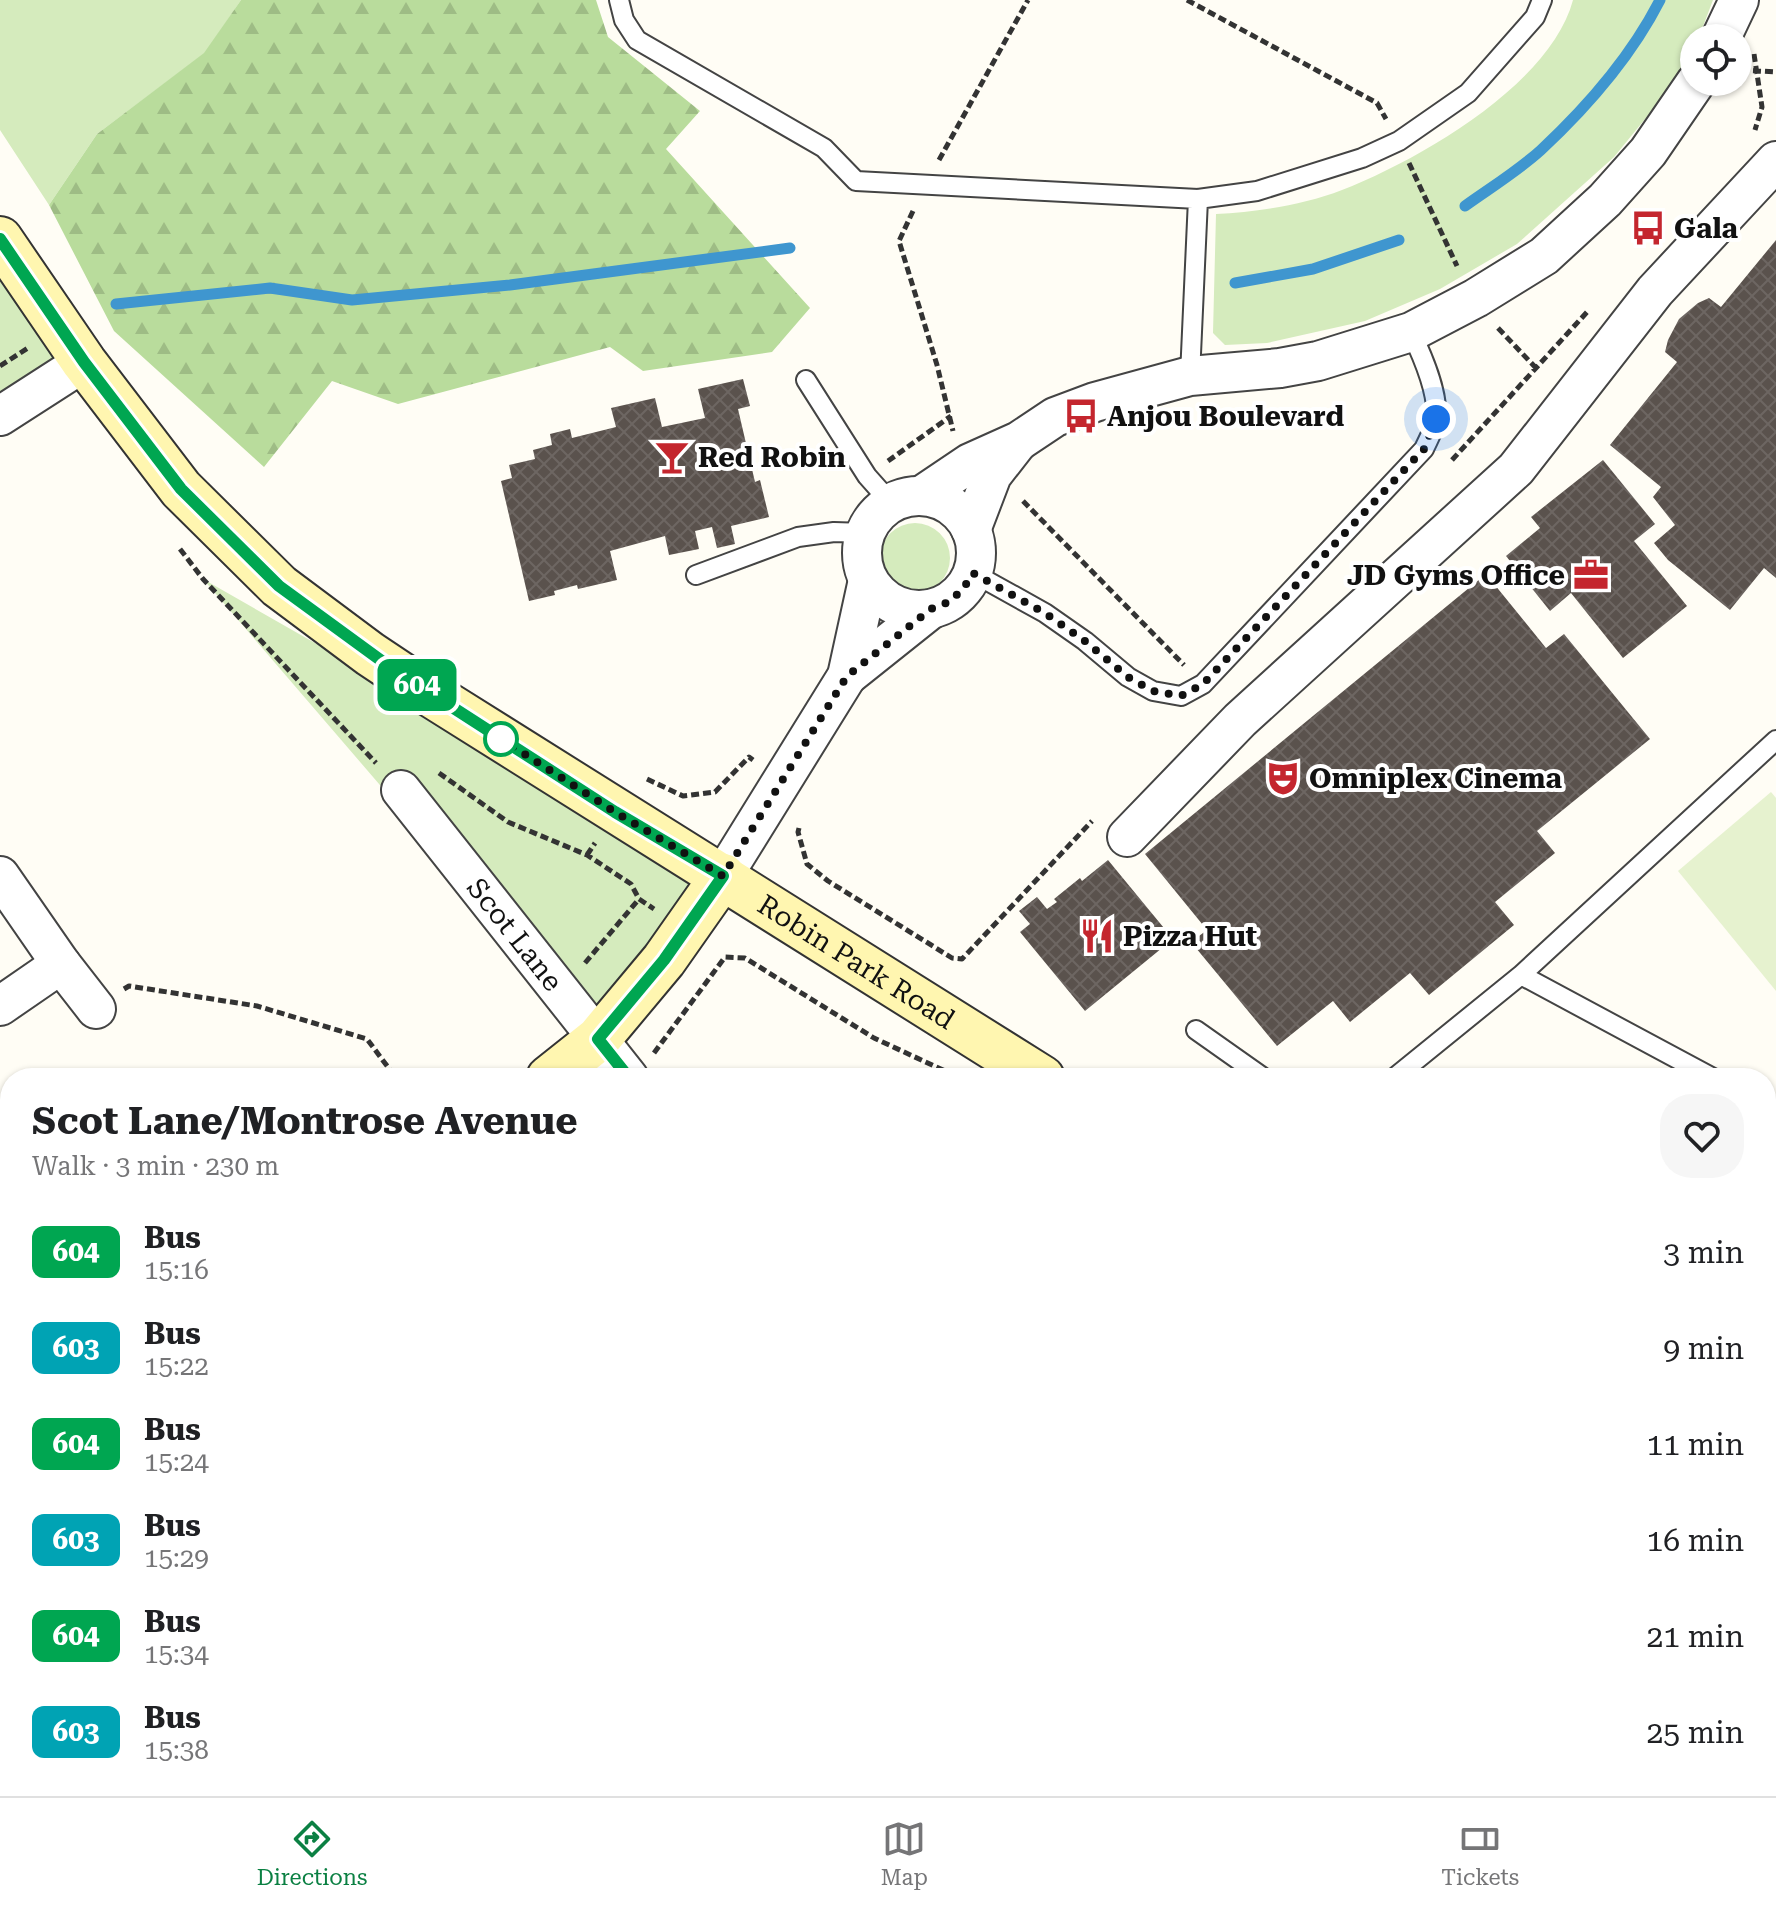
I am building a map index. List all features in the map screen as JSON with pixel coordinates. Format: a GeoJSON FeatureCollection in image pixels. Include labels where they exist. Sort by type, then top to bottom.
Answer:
{"type":"FeatureCollection","features":[{"type":"Feature","properties":{"kind":"street"},"geometry":{"type":"LineString","coordinates":[[1728,24],[1739,0]]}},
{"type":"Feature","properties":{"kind":"street"},"geometry":{"type":"LineString","coordinates":[[931,609],[916,610],[889,601],[868,580],[863,565],[865,533],[893,491],[981,469],[1055,417],[1082,407],[1190,376],[1280,368],[1318,361],[1411,332],[1476,298],[1544,256],[1605,200],[1648,152],[1686,96]]}},
{"type":"Feature","properties":{"kind":"street"},"geometry":{"type":"LineString","coordinates":[[1127,837],[1240,720],[1516,469],[1655,291],[1776,161]]}},
{"type":"Feature","properties":{"kind":"street"},"geometry":{"type":"LineString","coordinates":[[0,239],[84,362],[0,416]]}},
{"type":"Feature","properties":{"kind":"street","name":"Robin Park Road"},"geometry":{"type":"LineString","coordinates":[[84,362],[181,489],[279,586],[382,662],[615,812],[723,876],[1026,1068]]}},
{"type":"Feature","properties":{"kind":"street"},"geometry":{"type":"LineString","coordinates":[[847,676],[931,609],[949,602],[963,589],[973,573],[976,559],[971,530],[981,469]]}},
{"type":"Feature","properties":{"kind":"street"},"geometry":{"type":"LineString","coordinates":[[893,491],[937,499],[963,516],[971,530]]}},
{"type":"Feature","properties":{"kind":"street"},"geometry":{"type":"LineString","coordinates":[[562,1068],[598,1039],[664,960],[723,876],[847,676],[868,580]]}},
{"type":"Feature","properties":{"kind":"street","name":"Scot Lane"},"geometry":{"type":"LineString","coordinates":[[401,790],[598,1039],[635,1068]]}},
{"type":"Feature","properties":{"kind":"street"},"geometry":{"type":"LineString","coordinates":[[0,876],[96,1009]]}},
{"type":"Feature","properties":{"kind":"street"},"geometry":{"type":"LineString","coordinates":[[0,1006],[61,964]]}},
{"type":"Feature","properties":{"kind":"lane"},"geometry":{"type":"LineString","coordinates":[[619,0],[624,20],[637,40],[824,148],[856,181],[1198,199],[1257,191],[1362,158],[1399,141],[1468,93],[1535,17],[1542,0]]}},
{"type":"Feature","properties":{"kind":"lane"},"geometry":{"type":"LineString","coordinates":[[1190,376],[1198,199]]}},
{"type":"Feature","properties":{"kind":"lane"},"geometry":{"type":"LineString","coordinates":[[973,573],[1045,613],[1128,677],[1153,691],[1181,696],[1203,684],[1424,449],[1436,419],[1433,392],[1423,357],[1411,332]]}},
{"type":"Feature","properties":{"kind":"lane"},"geometry":{"type":"LineString","coordinates":[[806,380],[893,491]]}},
{"type":"Feature","properties":{"kind":"lane"},"geometry":{"type":"LineString","coordinates":[[696,575],[798,537],[834,532],[865,533]]}},
{"type":"Feature","properties":{"kind":"lane"},"geometry":{"type":"LineString","coordinates":[[1406,1068],[1521,975],[1776,740]]}},
{"type":"Feature","properties":{"kind":"lane"},"geometry":{"type":"LineString","coordinates":[[1521,975],[1694,1068]]}},
{"type":"Feature","properties":{"kind":"lane"},"geometry":{"type":"LineString","coordinates":[[1196,1030],[1250,1068]]}},
{"type":"Feature","properties":{"kind":"path"},"geometry":{"type":"LineString","coordinates":[[1028,0],[925,185],[899,241],[951,416],[955,454],[981,469],[1080,558],[1203,684]]}},
{"type":"Feature","properties":{"kind":"path"},"geometry":{"type":"LineString","coordinates":[[1752,69],[1776,72]]}},
{"type":"Feature","properties":{"kind":"path"},"geometry":{"type":"LineString","coordinates":[[0,366],[29,347]]}},
{"type":"Feature","properties":{"kind":"path"},"geometry":{"type":"LineString","coordinates":[[893,491],[951,416]]}},
{"type":"Feature","properties":{"kind":"path"},"geometry":{"type":"LineString","coordinates":[[638,775],[683,796],[715,792],[749,757]]}},
{"type":"Feature","properties":{"kind":"path"},"geometry":{"type":"LineString","coordinates":[[401,790],[432,769],[508,822],[587,855],[631,884],[639,899],[561,992]]}},
{"type":"Feature","properties":{"kind":"path"},"geometry":{"type":"LineString","coordinates":[[802,820],[798,832],[807,864],[828,881]]}},
{"type":"Feature","properties":{"kind":"path"},"geometry":{"type":"LineString","coordinates":[[640,1068],[725,957],[745,958],[874,1038],[939,1068]]}},
{"type":"Feature","properties":{"kind":"path"},"geometry":{"type":"LineString","coordinates":[[96,1009],[129,986],[257,1006],[367,1039],[389,1068]]}},
{"type":"Feature","properties":{"kind":"green space"},"geometry":{"type":"Polygon","coordinates":[[[0,0],[241,0],[205,53],[97,134],[49,205],[0,130],[0,0]]]}},
{"type":"Feature","properties":{"kind":"green space"},"geometry":{"type":"Polygon","coordinates":[[[241,0],[596,0],[608,37],[700,111],[666,149],[810,308],[772,352],[643,371],[610,347],[398,404],[332,381],[264,467],[114,331],[49,205],[97,134],[204,53],[241,0]]]}},
{"type":"Feature","properties":{"kind":"green space"},"geometry":{"type":"Polygon","coordinates":[[[1573,0],[1713,0],[1704,24],[1680,24],[1680,71],[1672,86],[1614,157],[1517,244],[1440,289],[1365,321],[1267,343],[1225,345],[1213,333],[1216,214],[1248,212],[1312,200],[1373,177],[1407,159],[1443,139],[1511,89],[1538,61],[1560,31],[1573,0]]]}},
{"type":"Feature","properties":{"kind":"green space"},"geometry":{"type":"Polygon","coordinates":[[[0,252],[84,362],[0,416],[0,252]]]}},
{"type":"Feature","properties":{"kind":"green space"},"geometry":{"type":"Polygon","coordinates":[[[915,523],[940,533],[950,558],[940,583],[915,593],[890,583],[880,558],[890,533],[915,523]]]}},
{"type":"Feature","properties":{"kind":"green space"},"geometry":{"type":"Polygon","coordinates":[[[203,579],[723,876],[598,1039],[203,579]]]}},
{"type":"Feature","properties":{"kind":"green space"},"geometry":{"type":"Polygon","coordinates":[[[1771,792],[1776,798],[1776,991],[1678,871],[1771,792]]]}},
{"type":"Feature","properties":{"kind":"building"},"geometry":{"type":"Polygon","coordinates":[[[1776,240],[1776,578],[1764,568],[1730,610],[1668,560],[1654,543],[1675,525],[1653,497],[1661,487],[1610,445],[1677,362],[1665,352],[1679,319],[1709,298],[1721,307],[1776,240]]]}},
{"type":"Feature","properties":{"kind":"building","name":"Red Robin"},"geometry":{"type":"Polygon","coordinates":[[[743,379],[750,406],[738,409],[755,482],[760,480],[769,517],[731,526],[735,544],[717,548],[712,527],[695,531],[699,549],[669,555],[665,536],[610,551],[617,580],[578,589],[577,585],[554,591],[555,595],[529,601],[501,481],[512,478],[509,465],[535,459],[533,450],[552,445],[550,434],[570,429],[572,438],[616,427],[611,408],[655,398],[662,427],[705,418],[698,389],[743,379]]]}},
{"type":"Feature","properties":{"kind":"building","name":"JD Gyms Office"},"geometry":{"type":"Polygon","coordinates":[[[1603,460],[1655,524],[1634,541],[1687,606],[1623,658],[1571,593],[1550,611],[1506,556],[1540,528],[1531,517],[1603,460]]]}},
{"type":"Feature","properties":{"kind":"building"},"geometry":{"type":"Polygon","coordinates":[[[1486,574],[1546,648],[1564,634],[1650,739],[1537,831],[1555,853],[1495,902],[1514,925],[1429,995],[1410,973],[1350,1022],[1333,1001],[1277,1046],[1191,942],[1207,930],[1145,854],[1486,574]]]}},
{"type":"Feature","properties":{"kind":"building","name":"Pizza Hut"},"geometry":{"type":"Polygon","coordinates":[[[1108,860],[1173,939],[1085,1011],[1020,932],[1030,924],[1019,911],[1037,897],[1047,909],[1057,902],[1054,899],[1080,878],[1082,881],[1108,860]]]}},
{"type":"Feature","properties":{"kind":"waterway"},"geometry":{"type":"LineString","coordinates":[[1465,206],[1532,158],[1558,134],[1622,61],[1660,0]]}},
{"type":"Feature","properties":{"kind":"waterway"},"geometry":{"type":"LineString","coordinates":[[1235,283],[1313,269],[1399,240]]}},
{"type":"Feature","properties":{"kind":"waterway"},"geometry":{"type":"LineString","coordinates":[[116,304],[270,288],[352,300],[510,285],[790,248]]}},
{"type":"Feature","properties":{"kind":"bus line","name":"604"},"geometry":{"type":"LineString","coordinates":[[0,239],[84,362],[181,489],[279,586],[370,654],[615,812],[723,876],[664,960],[598,1039],[621,1068]]}},
{"type":"Feature","properties":{"kind":"place","name":"Gala"},"geometry":{"type":"Point","coordinates":[1648,228]}},
{"type":"Feature","properties":{"kind":"place","name":"Anjou Boulevard"},"geometry":{"type":"Point","coordinates":[1081,416]}},
{"type":"Feature","properties":{"kind":"place","name":"Red Robin"},"geometry":{"type":"Point","coordinates":[672,457]}},
{"type":"Feature","properties":{"kind":"place","name":"JD Gyms Office"},"geometry":{"type":"Point","coordinates":[1591,575]}},
{"type":"Feature","properties":{"kind":"place","name":"Omniplex Cinema"},"geometry":{"type":"Point","coordinates":[1283,778]}},
{"type":"Feature","properties":{"kind":"place","name":"Pizza Hut"},"geometry":{"type":"Point","coordinates":[1097,936]}},
{"type":"Feature","properties":{"kind":"route"},"geometry":{"type":"LineString","coordinates":[[501,739],[723,876],[847,676],[931,609],[949,602],[963,589],[973,573],[1045,613],[1128,677],[1153,691],[1181,696],[1203,684],[1424,449],[1436,419]]}}]}
